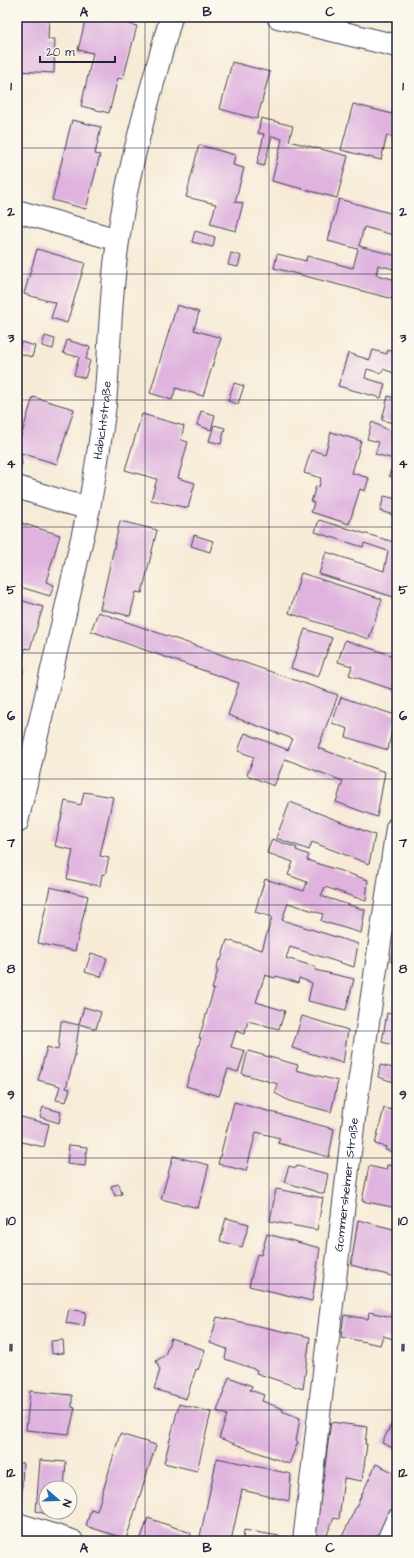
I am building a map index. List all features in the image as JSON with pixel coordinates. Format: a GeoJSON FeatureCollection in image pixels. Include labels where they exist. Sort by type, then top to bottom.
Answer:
{"type":"FeatureCollection","features":[{"type":"Feature","properties":{"kind":"street","name":"Habichtstraße"},"geometry":{"type":"LineString","coordinates":[[17,822],[89,508],[105,403],[112,292],[118,240],[133,160],[171,17]]}},
{"type":"Feature","properties":{"kind":"street"},"geometry":{"type":"LineString","coordinates":[[278,17],[397,46]]}},
{"type":"Feature","properties":{"kind":"street"},"geometry":{"type":"LineString","coordinates":[[17,211],[118,240]]}},
{"type":"Feature","properties":{"kind":"street"},"geometry":{"type":"LineString","coordinates":[[17,487],[64,502],[89,508]]}},
{"type":"Feature","properties":{"kind":"street","name":"Gommersheimer Straße"},"geometry":{"type":"LineString","coordinates":[[304,1541],[355,1110],[397,828]]}},
{"type":"Feature","properties":{"kind":"street"},"geometry":{"type":"LineString","coordinates":[[388,1541],[397,1520]]}},
{"type":"Feature","properties":{"kind":"street"},"geometry":{"type":"LineString","coordinates":[[17,1524],[72,1541]]}},
{"type":"Feature","properties":{"kind":"building"},"geometry":{"type":"Polygon","coordinates":[[[17,17],[49,17],[48,39],[55,39],[54,73],[17,71],[17,17]]]}},
{"type":"Feature","properties":{"kind":"building"},"geometry":{"type":"Polygon","coordinates":[[[86,17],[100,17],[137,26],[123,79],[118,78],[109,113],[81,106],[93,53],[78,50],[86,17]]]}},
{"type":"Feature","properties":{"kind":"building"},"geometry":{"type":"Polygon","coordinates":[[[232,62],[270,72],[257,119],[220,109],[232,62]]]}},
{"type":"Feature","properties":{"kind":"building"},"geometry":{"type":"Polygon","coordinates":[[[396,94],[397,138],[387,135],[381,160],[341,150],[353,104],[392,114],[396,94]]]}},
{"type":"Feature","properties":{"kind":"building"},"geometry":{"type":"Polygon","coordinates":[[[261,118],[293,126],[289,141],[348,156],[337,198],[272,181],[282,139],[272,136],[264,166],[257,164],[264,134],[258,133],[261,118]]]}},
{"type":"Feature","properties":{"kind":"building"},"geometry":{"type":"Polygon","coordinates":[[[72,120],[101,127],[95,154],[100,155],[86,209],[52,200],[72,120]]]}},
{"type":"Feature","properties":{"kind":"building"},"geometry":{"type":"Polygon","coordinates":[[[199,145],[235,155],[233,165],[244,168],[235,202],[243,203],[236,231],[210,224],[216,204],[186,197],[199,145]]]}},
{"type":"Feature","properties":{"kind":"building"},"geometry":{"type":"Polygon","coordinates":[[[339,199],[397,215],[397,236],[364,227],[359,246],[397,256],[397,270],[378,265],[376,275],[397,280],[397,300],[274,268],[277,254],[306,261],[307,256],[353,268],[358,249],[328,241],[339,199]]]}},
{"type":"Feature","properties":{"kind":"building"},"geometry":{"type":"Polygon","coordinates":[[[195,231],[215,237],[213,247],[192,242],[195,231]]]}},
{"type":"Feature","properties":{"kind":"building"},"geometry":{"type":"Polygon","coordinates":[[[37,249],[85,263],[67,323],[51,318],[56,303],[24,294],[37,249]]]}},
{"type":"Feature","properties":{"kind":"building"},"geometry":{"type":"Polygon","coordinates":[[[231,253],[241,256],[238,267],[228,265],[231,253]]]}},
{"type":"Feature","properties":{"kind":"building"},"geometry":{"type":"Polygon","coordinates":[[[177,305],[199,312],[194,330],[221,338],[203,396],[176,388],[172,400],[150,393],[177,305]]]}},
{"type":"Feature","properties":{"kind":"building"},"geometry":{"type":"Polygon","coordinates":[[[45,336],[55,339],[53,349],[42,346],[45,336]]]}},
{"type":"Feature","properties":{"kind":"building"},"geometry":{"type":"Polygon","coordinates":[[[67,340],[90,347],[86,359],[90,361],[85,378],[74,375],[79,357],[63,353],[67,340]]]}},
{"type":"Feature","properties":{"kind":"building"},"geometry":{"type":"Polygon","coordinates":[[[21,342],[35,346],[32,357],[18,353],[21,342]]]}},
{"type":"Feature","properties":{"kind":"building"},"geometry":{"type":"Polygon","coordinates":[[[373,350],[387,354],[388,350],[397,353],[397,374],[383,369],[381,373],[367,369],[365,378],[385,384],[381,398],[338,386],[348,353],[370,360],[373,350]]]}},
{"type":"Feature","properties":{"kind":"building"},"geometry":{"type":"Polygon","coordinates":[[[234,383],[244,386],[238,404],[228,401],[234,383]]]}},
{"type":"Feature","properties":{"kind":"building"},"geometry":{"type":"Polygon","coordinates":[[[388,396],[397,399],[397,424],[382,420],[388,396]]]}},
{"type":"Feature","properties":{"kind":"building"},"geometry":{"type":"Polygon","coordinates":[[[33,397],[74,409],[57,464],[21,453],[22,465],[17,463],[17,435],[21,436],[33,397]]]}},
{"type":"Feature","properties":{"kind":"building"},"geometry":{"type":"Polygon","coordinates":[[[201,411],[215,415],[211,430],[197,425],[201,411]]]}},
{"type":"Feature","properties":{"kind":"building"},"geometry":{"type":"Polygon","coordinates":[[[142,414],[184,426],[181,440],[188,442],[178,478],[195,483],[188,508],[151,500],[157,479],[125,470],[142,414]]]}},
{"type":"Feature","properties":{"kind":"building"},"geometry":{"type":"Polygon","coordinates":[[[372,422],[392,432],[391,435],[397,436],[397,478],[389,476],[394,459],[375,454],[379,442],[367,439],[372,422]]]}},
{"type":"Feature","properties":{"kind":"building"},"geometry":{"type":"Polygon","coordinates":[[[214,425],[225,428],[221,444],[209,441],[214,425]]]}},
{"type":"Feature","properties":{"kind":"building"},"geometry":{"type":"Polygon","coordinates":[[[331,432],[361,441],[352,473],[369,478],[365,491],[360,489],[349,524],[311,512],[314,503],[311,502],[316,486],[319,487],[321,478],[304,473],[311,450],[325,454],[331,432]]]}},
{"type":"Feature","properties":{"kind":"building"},"geometry":{"type":"Polygon","coordinates":[[[384,496],[397,499],[397,516],[380,511],[384,496]]]}},
{"type":"Feature","properties":{"kind":"building"},"geometry":{"type":"Polygon","coordinates":[[[319,520],[397,543],[397,598],[319,574],[326,552],[384,571],[388,551],[364,543],[363,547],[315,532],[319,520]]]}},
{"type":"Feature","properties":{"kind":"building"},"geometry":{"type":"Polygon","coordinates":[[[120,521],[157,530],[142,593],[136,592],[130,616],[100,609],[120,521]]]}},
{"type":"Feature","properties":{"kind":"building"},"geometry":{"type":"Polygon","coordinates":[[[18,522],[60,535],[46,582],[54,585],[50,596],[17,586],[18,522]]]}},
{"type":"Feature","properties":{"kind":"building"},"geometry":{"type":"Polygon","coordinates":[[[194,535],[213,541],[210,552],[191,546],[194,535]]]}},
{"type":"Feature","properties":{"kind":"building"},"geometry":{"type":"Polygon","coordinates":[[[301,573],[382,599],[369,639],[289,613],[301,573]]]}},
{"type":"Feature","properties":{"kind":"building"},"geometry":{"type":"Polygon","coordinates":[[[17,599],[43,607],[30,649],[25,648],[22,659],[17,658],[17,599]]]}},
{"type":"Feature","properties":{"kind":"building"},"geometry":{"type":"Polygon","coordinates":[[[98,612],[338,695],[318,748],[385,772],[377,817],[336,802],[343,781],[285,759],[274,786],[247,775],[254,757],[238,751],[245,733],[288,750],[293,739],[228,715],[239,683],[91,631],[98,612]]]}},
{"type":"Feature","properties":{"kind":"building"},"geometry":{"type":"Polygon","coordinates":[[[305,629],[332,638],[318,677],[291,668],[305,629]]]}},
{"type":"Feature","properties":{"kind":"building"},"geometry":{"type":"Polygon","coordinates":[[[345,640],[397,657],[397,691],[349,675],[352,666],[338,662],[345,640]]]}},
{"type":"Feature","properties":{"kind":"building"},"geometry":{"type":"Polygon","coordinates":[[[17,667],[24,669],[17,690],[17,667]]]}},
{"type":"Feature","properties":{"kind":"building"},"geometry":{"type":"Polygon","coordinates":[[[341,697],[395,715],[388,750],[346,737],[348,729],[332,723],[341,697]]]}},
{"type":"Feature","properties":{"kind":"building"},"geometry":{"type":"Polygon","coordinates":[[[84,792],[113,797],[100,856],[109,858],[105,875],[102,874],[100,886],[67,879],[73,850],[55,846],[65,801],[81,805],[84,792]]]}},
{"type":"Feature","properties":{"kind":"building"},"geometry":{"type":"Polygon","coordinates":[[[290,802],[375,835],[369,864],[312,842],[309,850],[276,838],[290,802]]]}},
{"type":"Feature","properties":{"kind":"building"},"geometry":{"type":"Polygon","coordinates":[[[272,839],[297,848],[296,850],[309,855],[307,860],[368,880],[366,901],[325,887],[321,896],[365,910],[361,933],[321,921],[323,914],[288,903],[282,920],[358,944],[354,967],[290,947],[286,958],[316,967],[315,970],[354,979],[346,1010],[308,1001],[312,983],[299,978],[298,983],[276,976],[275,978],[265,975],[256,1002],[285,1011],[279,1029],[248,1021],[244,1034],[236,1031],[231,1047],[245,1051],[238,1072],[228,1069],[219,1096],[186,1086],[214,989],[212,989],[218,970],[216,970],[219,960],[221,960],[227,940],[262,950],[272,917],[255,912],[265,879],[304,891],[307,882],[288,875],[293,862],[267,853],[272,839]]]}},
{"type":"Feature","properties":{"kind":"building"},"geometry":{"type":"Polygon","coordinates":[[[50,887],[88,896],[75,951],[38,943],[50,887]]]}},
{"type":"Feature","properties":{"kind":"building"},"geometry":{"type":"Polygon","coordinates":[[[397,937],[397,963],[391,962],[397,937]]]}},
{"type":"Feature","properties":{"kind":"building"},"geometry":{"type":"Polygon","coordinates":[[[91,953],[107,958],[101,977],[85,972],[91,953]]]}},
{"type":"Feature","properties":{"kind":"building"},"geometry":{"type":"Polygon","coordinates":[[[84,1007],[101,1012],[96,1029],[79,1024],[84,1007]]]}},
{"type":"Feature","properties":{"kind":"building"},"geometry":{"type":"Polygon","coordinates":[[[387,1013],[397,1016],[397,1046],[382,1042],[387,1013]]]}},
{"type":"Feature","properties":{"kind":"building"},"geometry":{"type":"Polygon","coordinates":[[[302,1016],[348,1030],[343,1063],[292,1048],[302,1016]]]}},
{"type":"Feature","properties":{"kind":"building"},"geometry":{"type":"Polygon","coordinates":[[[61,1021],[79,1025],[75,1055],[66,1088],[70,1089],[66,1102],[56,1100],[60,1086],[38,1080],[47,1047],[58,1050],[61,1021]]]}},
{"type":"Feature","properties":{"kind":"building"},"geometry":{"type":"Polygon","coordinates":[[[248,1051],[298,1065],[296,1070],[338,1081],[331,1112],[289,1101],[275,1093],[278,1084],[242,1074],[248,1051]]]}},
{"type":"Feature","properties":{"kind":"building"},"geometry":{"type":"Polygon","coordinates":[[[380,1065],[397,1069],[397,1083],[378,1077],[380,1065]]]}},
{"type":"Feature","properties":{"kind":"building"},"geometry":{"type":"Polygon","coordinates":[[[234,1102],[334,1129],[329,1157],[278,1143],[280,1138],[256,1132],[246,1171],[218,1164],[234,1102]]]}},
{"type":"Feature","properties":{"kind":"building"},"geometry":{"type":"Polygon","coordinates":[[[43,1107],[61,1112],[59,1123],[40,1117],[43,1107]]]}},
{"type":"Feature","properties":{"kind":"building"},"geometry":{"type":"Polygon","coordinates":[[[384,1108],[397,1111],[397,1153],[385,1150],[386,1147],[375,1144],[384,1108]]]}},
{"type":"Feature","properties":{"kind":"building"},"geometry":{"type":"Polygon","coordinates":[[[17,1116],[49,1124],[44,1147],[17,1141],[17,1116]]]}},
{"type":"Feature","properties":{"kind":"building"},"geometry":{"type":"Polygon","coordinates":[[[69,1145],[87,1147],[85,1166],[67,1164],[69,1145]]]}},
{"type":"Feature","properties":{"kind":"building"},"geometry":{"type":"Polygon","coordinates":[[[173,1156],[209,1165],[198,1208],[161,1199],[173,1156]]]}},
{"type":"Feature","properties":{"kind":"building"},"geometry":{"type":"Polygon","coordinates":[[[387,1165],[397,1166],[397,1208],[362,1201],[369,1166],[386,1170],[387,1165]]]}},
{"type":"Feature","properties":{"kind":"building"},"geometry":{"type":"Polygon","coordinates":[[[289,1166],[296,1168],[297,1166],[328,1174],[324,1194],[284,1182],[289,1166]]]}},
{"type":"Feature","properties":{"kind":"building"},"geometry":{"type":"Polygon","coordinates":[[[119,1184],[122,1194],[115,1196],[111,1186],[119,1184]]]}},
{"type":"Feature","properties":{"kind":"building"},"geometry":{"type":"Polygon","coordinates":[[[276,1189],[323,1198],[317,1230],[270,1221],[276,1189]]]}},
{"type":"Feature","properties":{"kind":"building"},"geometry":{"type":"Polygon","coordinates":[[[226,1218],[249,1224],[242,1247],[220,1241],[226,1218]]]}},
{"type":"Feature","properties":{"kind":"building"},"geometry":{"type":"Polygon","coordinates":[[[358,1220],[397,1230],[397,1269],[395,1277],[351,1265],[358,1220]]]}},
{"type":"Feature","properties":{"kind":"building"},"geometry":{"type":"Polygon","coordinates":[[[267,1234],[320,1248],[312,1301],[249,1286],[257,1254],[261,1255],[267,1234]]]}},
{"type":"Feature","properties":{"kind":"building"},"geometry":{"type":"Polygon","coordinates":[[[69,1309],[86,1312],[84,1326],[66,1323],[69,1309]]]}},
{"type":"Feature","properties":{"kind":"building"},"geometry":{"type":"Polygon","coordinates":[[[369,1312],[397,1318],[397,1340],[383,1336],[380,1345],[341,1337],[344,1315],[368,1319],[369,1312]]]}},
{"type":"Feature","properties":{"kind":"building"},"geometry":{"type":"Polygon","coordinates":[[[217,1317],[310,1337],[303,1389],[256,1373],[257,1370],[225,1359],[227,1349],[210,1343],[217,1317]]]}},
{"type":"Feature","properties":{"kind":"building"},"geometry":{"type":"Polygon","coordinates":[[[171,1338],[205,1350],[198,1370],[196,1369],[186,1399],[154,1389],[160,1370],[156,1361],[165,1355],[171,1338]]]}},
{"type":"Feature","properties":{"kind":"building"},"geometry":{"type":"Polygon","coordinates":[[[63,1340],[64,1353],[52,1354],[51,1341],[63,1340]]]}},
{"type":"Feature","properties":{"kind":"building"},"geometry":{"type":"Polygon","coordinates":[[[229,1377],[252,1386],[250,1390],[264,1395],[262,1401],[283,1409],[282,1411],[300,1418],[296,1441],[298,1442],[289,1464],[219,1438],[227,1415],[217,1411],[229,1377]]]}},
{"type":"Feature","properties":{"kind":"building"},"geometry":{"type":"Polygon","coordinates":[[[30,1391],[72,1395],[72,1407],[75,1408],[69,1434],[26,1430],[30,1391]]]}},
{"type":"Feature","properties":{"kind":"building"},"geometry":{"type":"Polygon","coordinates":[[[179,1404],[211,1412],[197,1471],[164,1463],[179,1404]]]}},
{"type":"Feature","properties":{"kind":"building"},"geometry":{"type":"Polygon","coordinates":[[[331,1422],[367,1427],[365,1444],[367,1444],[362,1481],[344,1478],[339,1519],[334,1518],[324,1541],[322,1541],[315,1539],[331,1422]]]}},
{"type":"Feature","properties":{"kind":"building"},"geometry":{"type":"Polygon","coordinates":[[[392,1423],[397,1425],[397,1450],[382,1443],[392,1423]]]}},
{"type":"Feature","properties":{"kind":"building"},"geometry":{"type":"Polygon","coordinates":[[[120,1434],[156,1445],[126,1539],[86,1526],[91,1509],[97,1511],[120,1434]]]}},
{"type":"Feature","properties":{"kind":"building"},"geometry":{"type":"Polygon","coordinates":[[[217,1458],[291,1474],[289,1501],[242,1490],[231,1541],[199,1541],[217,1458]]]}},
{"type":"Feature","properties":{"kind":"building"},"geometry":{"type":"Polygon","coordinates":[[[40,1460],[66,1462],[65,1480],[38,1480],[40,1460]]]}},
{"type":"Feature","properties":{"kind":"building"},"geometry":{"type":"Polygon","coordinates":[[[17,1463],[23,1463],[21,1507],[17,1506],[17,1463]]]}},
{"type":"Feature","properties":{"kind":"building"},"geometry":{"type":"Polygon","coordinates":[[[376,1464],[397,1474],[397,1499],[378,1541],[340,1541],[376,1464]]]}},
{"type":"Feature","properties":{"kind":"building"},"geometry":{"type":"Polygon","coordinates":[[[38,1486],[38,1512],[36,1511],[38,1486]]]}},
{"type":"Feature","properties":{"kind":"building"},"geometry":{"type":"Polygon","coordinates":[[[148,1518],[191,1533],[189,1541],[140,1541],[148,1518]]]}},
{"type":"Feature","properties":{"kind":"building"},"geometry":{"type":"Polygon","coordinates":[[[244,1530],[285,1537],[284,1541],[243,1541],[244,1530]]]}}]}
